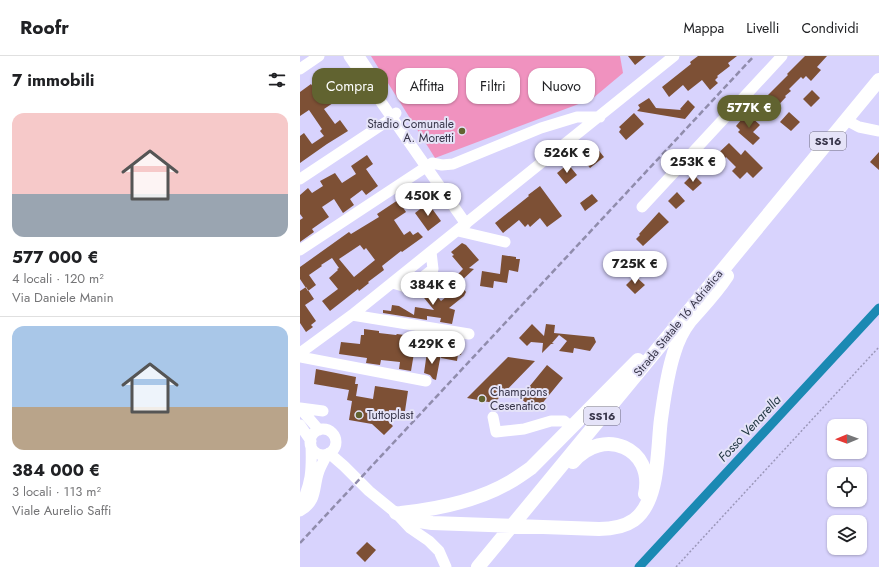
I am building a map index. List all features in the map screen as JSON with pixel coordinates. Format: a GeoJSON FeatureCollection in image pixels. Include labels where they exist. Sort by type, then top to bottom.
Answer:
{"type":"FeatureCollection","features":[{"type":"Feature","properties":{"kind":"main road","name":"Strada Statale 16 Adriatica"},"geometry":{"type":"LineString","coordinates":[[478,567],[879,80]]}},
{"type":"Feature","properties":{"kind":"main road"},"geometry":{"type":"LineString","coordinates":[[396,513],[419,521],[432,523],[599,529],[612,529],[626,524],[638,516],[649,500],[653,487],[657,466],[661,419],[674,354],[690,322],[724,281],[738,250]]}},
{"type":"Feature","properties":{"kind":"main road"},"geometry":{"type":"LineString","coordinates":[[396,513],[427,510],[464,501],[491,492],[511,482],[531,468],[621,376],[682,318]]}},
{"type":"Feature","properties":{"kind":"main road"},"geometry":{"type":"LineString","coordinates":[[522,513],[541,501],[577,457],[588,448],[600,444],[614,444],[629,450],[637,456],[642,464],[646,481],[642,505],[638,516]]}},
{"type":"Feature","properties":{"kind":"street"},"geometry":{"type":"LineString","coordinates":[[300,68],[319,56]]}},
{"type":"Feature","properties":{"kind":"street"},"geometry":{"type":"LineString","coordinates":[[349,56],[429,164],[465,225],[506,242]]}},
{"type":"Feature","properties":{"kind":"street"},"geometry":{"type":"LineString","coordinates":[[359,56],[394,115]]}},
{"type":"Feature","properties":{"kind":"street"},"geometry":{"type":"LineString","coordinates":[[300,353],[352,315],[674,56]]}},
{"type":"Feature","properties":{"kind":"street"},"geometry":{"type":"LineString","coordinates":[[642,207],[782,56]]}},
{"type":"Feature","properties":{"kind":"street"},"geometry":{"type":"LineString","coordinates":[[300,179],[394,115]]}},
{"type":"Feature","properties":{"kind":"street"},"geometry":{"type":"LineString","coordinates":[[300,250],[429,164],[453,164],[541,128],[577,117],[600,117]]}},
{"type":"Feature","properties":{"kind":"street"},"geometry":{"type":"LineString","coordinates":[[846,120],[859,127],[879,131]]}},
{"type":"Feature","properties":{"kind":"street"},"geometry":{"type":"LineString","coordinates":[[352,315],[469,334]]}},
{"type":"Feature","properties":{"kind":"street"},"geometry":{"type":"LineString","coordinates":[[300,357],[426,381]]}},
{"type":"Feature","properties":{"kind":"street"},"geometry":{"type":"LineString","coordinates":[[300,408],[323,411]]}},
{"type":"Feature","properties":{"kind":"street"},"geometry":{"type":"LineString","coordinates":[[300,408],[319,430]]}},
{"type":"Feature","properties":{"kind":"street"},"geometry":{"type":"LineString","coordinates":[[493,417],[496,432],[524,429],[551,421],[564,421],[571,427]]}},
{"type":"Feature","properties":{"kind":"street"},"geometry":{"type":"LineString","coordinates":[[300,425],[313,449],[319,454],[330,451]]}},
{"type":"Feature","properties":{"kind":"street"},"geometry":{"type":"LineString","coordinates":[[300,507],[311,479],[311,443],[313,434],[319,430],[327,430],[333,434],[335,438],[330,451],[319,470],[314,496],[310,504],[300,511]]}},
{"type":"Feature","properties":{"kind":"street"},"geometry":{"type":"LineString","coordinates":[[330,451],[369,491],[396,513],[410,528],[429,541],[439,552],[446,567]]}},
{"type":"Feature","properties":{"kind":"path"},"geometry":{"type":"LineString","coordinates":[[676,567],[879,347]]}},
{"type":"Feature","properties":{"kind":"shaded area"},"geometry":{"type":"Polygon","coordinates":[[[371,56],[620,56],[623,73],[595,96],[595,68],[528,68],[528,104],[579,104],[435,158],[401,104],[458,104],[458,68],[396,68],[396,96],[388,83],[388,68],[379,68],[371,56]]]}},
{"type":"Feature","properties":{"kind":"building"},"geometry":{"type":"Polygon","coordinates":[[[628,56],[646,56],[635,65],[628,56]]]}},
{"type":"Feature","properties":{"kind":"building"},"geometry":{"type":"Polygon","coordinates":[[[698,56],[737,56],[728,63],[730,66],[717,76],[718,77],[715,80],[718,83],[710,90],[702,80],[688,91],[683,85],[669,97],[662,87],[691,64],[690,62],[698,56]]]}},
{"type":"Feature","properties":{"kind":"building"},"geometry":{"type":"Polygon","coordinates":[[[805,56],[827,56],[817,67],[821,70],[811,81],[806,76],[803,79],[801,77],[789,89],[791,91],[771,113],[760,103],[805,56]]]}},
{"type":"Feature","properties":{"kind":"building"},"geometry":{"type":"Polygon","coordinates":[[[311,84],[312,104],[332,104],[324,109],[335,124],[340,120],[348,131],[300,163],[300,136],[304,133],[312,144],[324,136],[320,131],[322,129],[309,110],[300,116],[300,92],[311,84]]]}},
{"type":"Feature","properties":{"kind":"building"},"geometry":{"type":"Polygon","coordinates":[[[812,90],[820,98],[811,107],[803,99],[812,90]]]}},
{"type":"Feature","properties":{"kind":"building"},"geometry":{"type":"Polygon","coordinates":[[[649,98],[656,108],[681,110],[680,109],[688,100],[695,107],[685,119],[637,111],[640,108],[638,105],[649,98]]]}},
{"type":"Feature","properties":{"kind":"building"},"geometry":{"type":"Polygon","coordinates":[[[789,112],[800,122],[791,131],[780,122],[789,112]]]}},
{"type":"Feature","properties":{"kind":"building"},"geometry":{"type":"Polygon","coordinates":[[[634,113],[644,124],[626,140],[619,132],[621,129],[619,127],[634,113]]]}},
{"type":"Feature","properties":{"kind":"building"},"geometry":{"type":"Polygon","coordinates":[[[749,115],[760,125],[753,132],[760,138],[753,145],[738,132],[740,130],[736,126],[742,119],[744,120],[749,115]]]}},
{"type":"Feature","properties":{"kind":"building"},"geometry":{"type":"Polygon","coordinates":[[[729,143],[741,155],[745,150],[763,168],[753,178],[747,172],[740,179],[732,171],[736,167],[726,157],[711,173],[702,165],[712,155],[714,157],[729,143]]]}},
{"type":"Feature","properties":{"kind":"building"},"geometry":{"type":"Polygon","coordinates":[[[596,147],[604,157],[590,168],[582,158],[596,147]]]}},
{"type":"Feature","properties":{"kind":"building"},"geometry":{"type":"Polygon","coordinates":[[[879,152],[879,170],[870,162],[879,152]]]}},
{"type":"Feature","properties":{"kind":"building"},"geometry":{"type":"Polygon","coordinates":[[[367,155],[373,164],[366,169],[378,186],[366,195],[362,190],[350,199],[354,205],[343,213],[334,199],[322,207],[329,217],[312,229],[314,232],[300,242],[300,220],[303,218],[300,214],[300,195],[308,188],[312,193],[323,186],[320,181],[335,173],[342,183],[356,174],[351,166],[367,155]]]}},
{"type":"Feature","properties":{"kind":"building"},"geometry":{"type":"Polygon","coordinates":[[[568,164],[577,175],[566,184],[557,173],[568,164]]]}},
{"type":"Feature","properties":{"kind":"building"},"geometry":{"type":"Polygon","coordinates":[[[693,174],[702,183],[693,191],[684,183],[693,174]]]}},
{"type":"Feature","properties":{"kind":"building"},"geometry":{"type":"Polygon","coordinates":[[[540,186],[562,216],[547,227],[540,218],[530,227],[528,224],[525,227],[519,220],[503,233],[495,223],[540,186]]]}},
{"type":"Feature","properties":{"kind":"building"},"geometry":{"type":"Polygon","coordinates":[[[677,192],[685,201],[676,209],[668,201],[677,192]]]}},
{"type":"Feature","properties":{"kind":"building"},"geometry":{"type":"Polygon","coordinates":[[[592,194],[598,201],[585,211],[580,203],[592,194]]]}},
{"type":"Feature","properties":{"kind":"building"},"geometry":{"type":"Polygon","coordinates":[[[398,200],[406,212],[394,220],[404,235],[410,231],[413,235],[418,232],[423,237],[402,252],[401,251],[382,266],[384,270],[368,282],[369,283],[359,291],[358,289],[330,311],[322,301],[338,289],[329,278],[339,268],[332,258],[321,265],[322,266],[309,275],[316,285],[308,291],[300,279],[300,267],[349,232],[351,234],[379,217],[377,214],[398,200]],[[360,245],[339,259],[354,277],[375,260],[366,248],[364,250],[360,245]]]}},
{"type":"Feature","properties":{"kind":"building"},"geometry":{"type":"Polygon","coordinates":[[[428,203],[441,221],[428,231],[415,213],[428,203]]]}},
{"type":"Feature","properties":{"kind":"building"},"geometry":{"type":"Polygon","coordinates":[[[659,212],[669,222],[643,246],[636,239],[659,212]]]}},
{"type":"Feature","properties":{"kind":"building"},"geometry":{"type":"Polygon","coordinates":[[[462,243],[466,245],[479,260],[469,268],[474,269],[459,283],[451,281],[463,269],[452,256],[454,255],[451,252],[462,243]]]}},
{"type":"Feature","properties":{"kind":"building"},"geometry":{"type":"Polygon","coordinates":[[[502,255],[520,259],[518,272],[509,270],[507,283],[494,281],[493,288],[480,286],[482,271],[500,274],[502,255]]]}},
{"type":"Feature","properties":{"kind":"building"},"geometry":{"type":"Polygon","coordinates":[[[635,276],[645,285],[635,294],[626,285],[635,276]]]}},
{"type":"Feature","properties":{"kind":"building"},"geometry":{"type":"Polygon","coordinates":[[[461,285],[466,292],[464,296],[449,308],[455,310],[452,324],[440,322],[441,318],[427,316],[427,320],[383,313],[383,310],[391,311],[392,305],[399,306],[414,315],[415,307],[434,310],[420,293],[428,286],[441,301],[461,285]]]}},
{"type":"Feature","properties":{"kind":"building"},"geometry":{"type":"Polygon","coordinates":[[[306,287],[314,299],[305,305],[316,321],[311,325],[313,327],[306,332],[300,323],[300,291],[306,287]]]}},
{"type":"Feature","properties":{"kind":"building"},"geometry":{"type":"Polygon","coordinates":[[[532,324],[544,336],[546,324],[555,325],[554,333],[594,337],[596,342],[590,351],[574,348],[573,353],[559,351],[567,341],[559,335],[552,343],[554,344],[551,344],[542,353],[543,343],[531,342],[527,346],[519,338],[532,324]]]}},
{"type":"Feature","properties":{"kind":"building"},"geometry":{"type":"Polygon","coordinates":[[[364,329],[379,331],[379,333],[426,338],[424,354],[414,353],[411,371],[399,369],[400,362],[381,360],[380,365],[366,363],[367,358],[339,354],[341,342],[360,344],[361,335],[364,335],[364,329]]]}},
{"type":"Feature","properties":{"kind":"building"},"geometry":{"type":"Polygon","coordinates":[[[444,342],[463,345],[461,355],[458,354],[457,361],[441,358],[444,342]]]}},
{"type":"Feature","properties":{"kind":"building"},"geometry":{"type":"Polygon","coordinates":[[[427,352],[441,354],[436,380],[430,375],[424,373],[427,352]]]}},
{"type":"Feature","properties":{"kind":"building"},"geometry":{"type":"Polygon","coordinates":[[[508,357],[535,361],[494,403],[467,398],[508,357]]]}},
{"type":"Feature","properties":{"kind":"building"},"geometry":{"type":"Polygon","coordinates":[[[547,365],[563,378],[536,411],[520,398],[547,365]]]}},
{"type":"Feature","properties":{"kind":"building"},"geometry":{"type":"Polygon","coordinates":[[[316,369],[356,377],[355,384],[358,384],[356,396],[373,399],[375,386],[408,391],[405,411],[389,410],[388,421],[393,426],[384,435],[372,424],[349,420],[352,401],[347,400],[349,390],[314,384],[316,369]]]}},
{"type":"Feature","properties":{"kind":"building"},"geometry":{"type":"Polygon","coordinates":[[[367,542],[376,550],[365,562],[356,553],[367,542]]]}},
{"type":"Feature","properties":{"kind":"waterway","name":"Fosso Venarella"},"geometry":{"type":"LineString","coordinates":[[639,567],[879,308]]}},
{"type":"Feature","properties":{"kind":"railway"},"geometry":{"type":"LineString","coordinates":[[300,543],[754,56]]}},
{"type":"Feature","properties":{"kind":"place","name":"Stadio Comunale A. Moretti"},"geometry":{"type":"Point","coordinates":[462,131]}},
{"type":"Feature","properties":{"kind":"place","name":"Champions Cesenatico"},"geometry":{"type":"Point","coordinates":[482,399]}},
{"type":"Feature","properties":{"kind":"place","name":"Tuttoplast"},"geometry":{"type":"Point","coordinates":[359,415]}}]}
